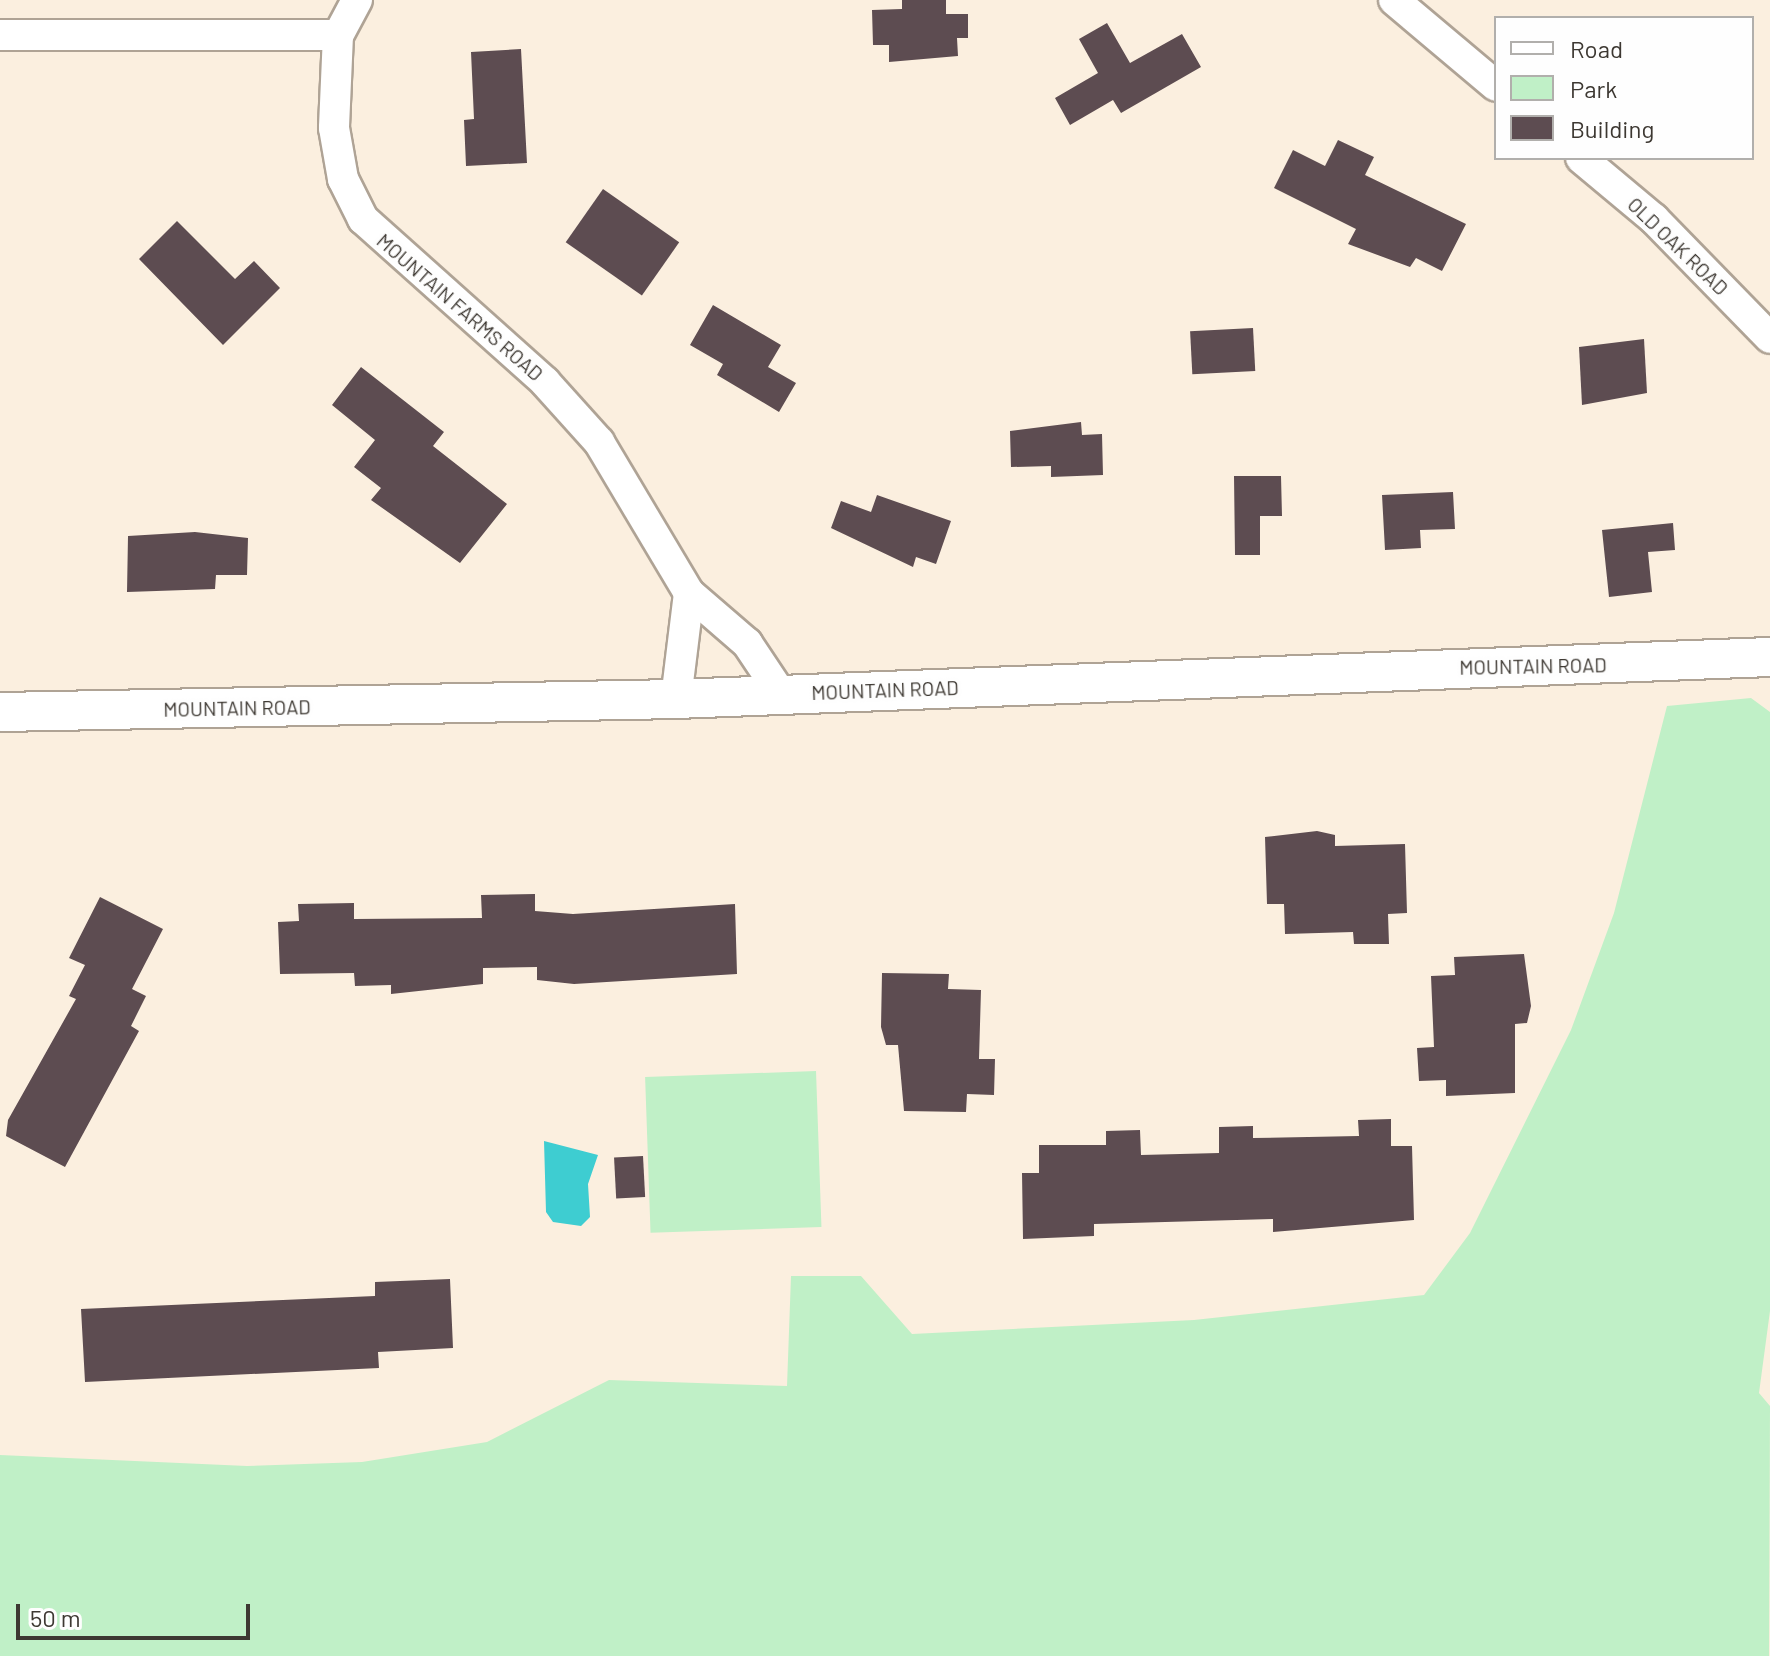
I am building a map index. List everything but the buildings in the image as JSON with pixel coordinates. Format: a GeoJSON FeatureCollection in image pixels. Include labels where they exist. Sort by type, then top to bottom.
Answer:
{"type":"FeatureCollection","features":[{"type":"Feature","properties":{"kind":"main road","name":"MOUNTAIN ROAD"},"geometry":{"type":"LineString","coordinates":[[0,712],[676,699],[1770,657]]}},
{"type":"Feature","properties":{"kind":"street"},"geometry":{"type":"LineString","coordinates":[[0,35],[338,35],[357,0]]}},
{"type":"Feature","properties":{"kind":"street"},"geometry":{"type":"LineString","coordinates":[[1394,0],[1494,84]]}},
{"type":"Feature","properties":{"kind":"street","name":"MOUNTAIN FARMS ROAD"},"geometry":{"type":"LineString","coordinates":[[338,35],[334,128],[343,179],[363,219],[545,382],[599,442],[689,593],[747,643],[781,694]]}},
{"type":"Feature","properties":{"kind":"street","name":"OLD OAK ROAD"},"geometry":{"type":"LineString","coordinates":[[1583,160],[1654,219],[1770,338]]}},
{"type":"Feature","properties":{"kind":"street"},"geometry":{"type":"LineString","coordinates":[[676,699],[689,593]]}},
{"type":"Feature","properties":{"kind":"green space"},"geometry":{"type":"Polygon","coordinates":[[[1751,698],[1770,712],[1770,1311],[1759,1393],[1770,1406],[1769,1656],[0,1656],[0,1455],[247,1466],[362,1462],[487,1442],[609,1380],[787,1386],[791,1276],[861,1276],[912,1334],[1194,1320],[1424,1295],[1470,1233],[1571,1030],[1614,913],[1667,706],[1751,698]]]}},
{"type":"Feature","properties":{"kind":"green space"},"geometry":{"type":"Polygon","coordinates":[[[816,1071],[821,1227],[651,1233],[645,1077],[816,1071]]]}},
{"type":"Feature","properties":{"kind":"water"},"geometry":{"type":"Polygon","coordinates":[[[544,1141],[598,1155],[588,1184],[590,1217],[581,1226],[553,1222],[546,1212],[544,1141]]]}}]}
